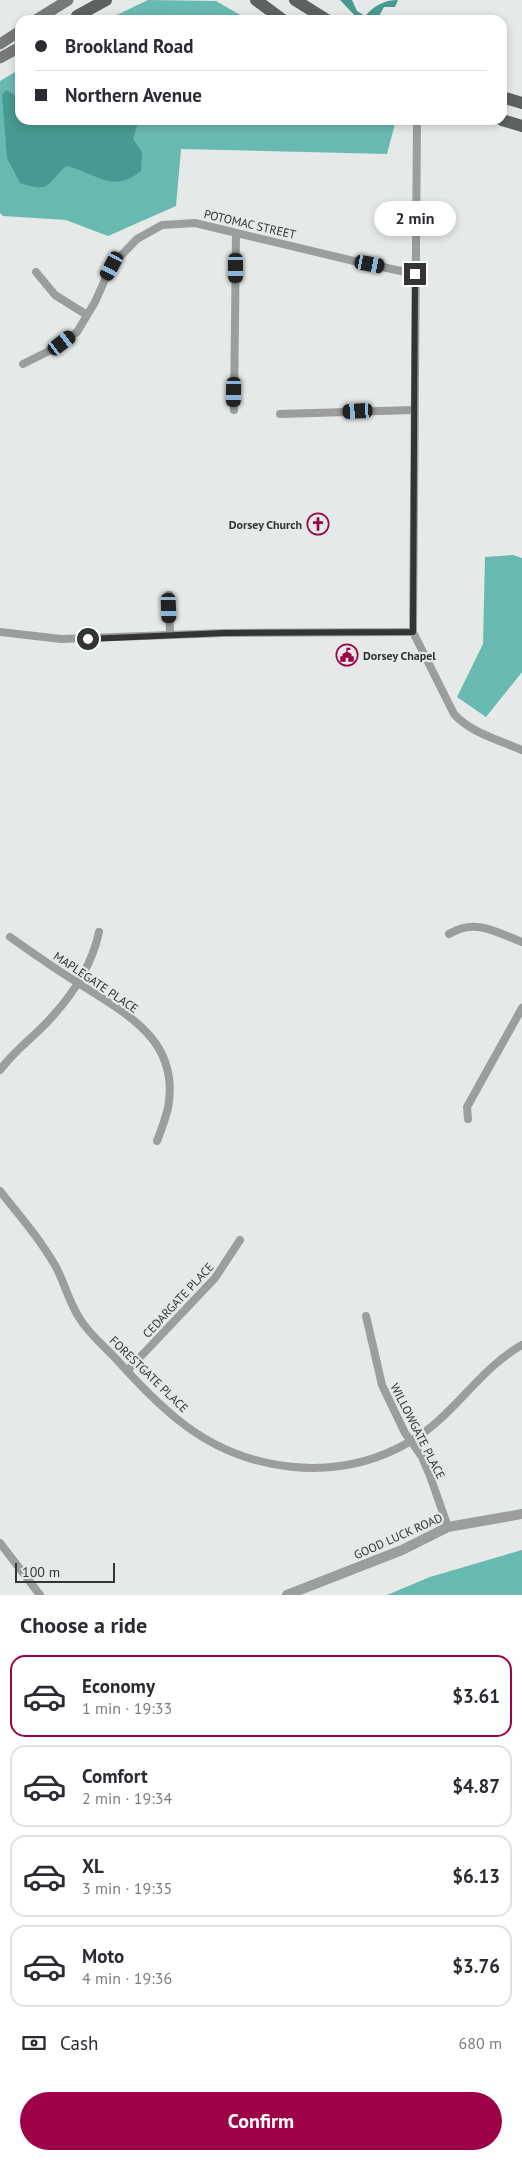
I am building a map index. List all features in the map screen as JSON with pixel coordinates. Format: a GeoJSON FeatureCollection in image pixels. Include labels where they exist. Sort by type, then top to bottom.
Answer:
{"type":"FeatureCollection","features":[{"type":"Feature","properties":{"kind":"main road"},"geometry":{"type":"LineString","coordinates":[[44,15],[68,0]]}},
{"type":"Feature","properties":{"kind":"main road"},"geometry":{"type":"LineString","coordinates":[[78,15],[105,0]]}},
{"type":"Feature","properties":{"kind":"main road"},"geometry":{"type":"LineString","coordinates":[[256,0],[277,15]]}},
{"type":"Feature","properties":{"kind":"main road"},"geometry":{"type":"LineString","coordinates":[[261,0],[278,15]]}},
{"type":"Feature","properties":{"kind":"main road"},"geometry":{"type":"LineString","coordinates":[[295,0],[319,15]]}},
{"type":"Feature","properties":{"kind":"main road"},"geometry":{"type":"LineString","coordinates":[[307,0],[326,15]]}},
{"type":"Feature","properties":{"kind":"main road"},"geometry":{"type":"LineString","coordinates":[[0,44],[15,34]]}},
{"type":"Feature","properties":{"kind":"main road"},"geometry":{"type":"LineString","coordinates":[[0,58],[15,50]]}},
{"type":"Feature","properties":{"kind":"main road"},"geometry":{"type":"LineString","coordinates":[[507,98],[522,103]]}},
{"type":"Feature","properties":{"kind":"main road"},"geometry":{"type":"LineString","coordinates":[[507,122],[522,126]]}},
{"type":"Feature","properties":{"kind":"street"},"geometry":{"type":"LineString","coordinates":[[418,125],[413,632],[449,705],[458,719],[470,728],[522,750]]}},
{"type":"Feature","properties":{"kind":"street","name":"POTOMAC STREET"},"geometry":{"type":"LineString","coordinates":[[23,364],[51,350],[77,332],[95,302],[112,266],[137,239],[155,227],[179,223],[196,223],[236,234],[415,274]]}},
{"type":"Feature","properties":{"kind":"street"},"geometry":{"type":"LineString","coordinates":[[234,410],[236,234]]}},
{"type":"Feature","properties":{"kind":"street"},"geometry":{"type":"LineString","coordinates":[[36,272],[55,295],[87,315]]}},
{"type":"Feature","properties":{"kind":"street"},"geometry":{"type":"LineString","coordinates":[[280,414],[414,410]]}},
{"type":"Feature","properties":{"kind":"street"},"geometry":{"type":"LineString","coordinates":[[169,595],[170,635]]}},
{"type":"Feature","properties":{"kind":"street"},"geometry":{"type":"LineString","coordinates":[[0,632],[61,639],[170,635],[413,632]]}},
{"type":"Feature","properties":{"kind":"street"},"geometry":{"type":"LineString","coordinates":[[449,934],[460,928],[476,926],[522,942]]}},
{"type":"Feature","properties":{"kind":"street"},"geometry":{"type":"LineString","coordinates":[[0,1070],[9,1058],[51,1018],[78,984],[90,962],[99,932]]}},
{"type":"Feature","properties":{"kind":"street","name":"MAPLEGATE PLACE"},"geometry":{"type":"LineString","coordinates":[[10,937],[78,984],[124,1012],[146,1030],[160,1052],[166,1066],[169,1095],[168,1109],[157,1141]]}},
{"type":"Feature","properties":{"kind":"street"},"geometry":{"type":"LineString","coordinates":[[468,1119],[467,1107],[522,1008]]}},
{"type":"Feature","properties":{"kind":"street","name":"FORESTGATE PLACE"},"geometry":{"type":"LineString","coordinates":[[0,1191],[24,1219],[47,1252],[62,1278],[79,1319],[127,1371],[178,1420],[221,1447],[247,1458],[275,1465],[299,1468],[328,1468],[382,1455],[411,1442],[442,1417],[488,1369],[507,1353],[522,1345]]}},
{"type":"Feature","properties":{"kind":"street","name":"CEDARGATE PLACE"},"geometry":{"type":"LineString","coordinates":[[127,1371],[215,1278],[240,1240]]}},
{"type":"Feature","properties":{"kind":"street","name":"WILLOWGATE PLACE"},"geometry":{"type":"LineString","coordinates":[[366,1316],[382,1385],[430,1476],[448,1527]]}},
{"type":"Feature","properties":{"kind":"street","name":"GOOD LUCK ROAD"},"geometry":{"type":"LineString","coordinates":[[287,1595],[402,1550],[448,1527],[522,1514]]}},
{"type":"Feature","properties":{"kind":"street"},"geometry":{"type":"LineString","coordinates":[[0,1543],[40,1595]]}},
{"type":"Feature","properties":{"kind":"shaded area"},"geometry":{"type":"Polygon","coordinates":[[[148,0],[216,1],[240,15],[116,15],[148,0]]]}},
{"type":"Feature","properties":{"kind":"shaded area"},"geometry":{"type":"Polygon","coordinates":[[[340,0],[352,0],[357,11],[363,15],[354,15],[340,0]]]}},
{"type":"Feature","properties":{"kind":"shaded area"},"geometry":{"type":"Polygon","coordinates":[[[398,0],[395,7],[384,7],[380,15],[366,15],[380,4],[398,0]]]}},
{"type":"Feature","properties":{"kind":"shaded area"},"geometry":{"type":"Polygon","coordinates":[[[15,72],[15,125],[395,125],[387,154],[181,149],[176,206],[108,236],[66,220],[3,216],[0,213],[0,81],[15,72]]]}},
{"type":"Feature","properties":{"kind":"shaded area"},"geometry":{"type":"Polygon","coordinates":[[[6,90],[15,95],[15,125],[137,125],[133,139],[142,152],[141,171],[130,178],[112,182],[66,166],[51,182],[42,187],[20,183],[7,158],[2,95],[6,90]]]}},
{"type":"Feature","properties":{"kind":"shaded area"},"geometry":{"type":"Polygon","coordinates":[[[513,555],[522,558],[522,672],[486,717],[457,697],[483,644],[485,557],[513,555]]]}},
{"type":"Feature","properties":{"kind":"shaded area"},"geometry":{"type":"Polygon","coordinates":[[[522,1550],[522,1595],[387,1595],[430,1577],[522,1550]]]}},
{"type":"Feature","properties":{"kind":"place","name":"Dorsey Church"},"geometry":{"type":"Point","coordinates":[318,524]}},
{"type":"Feature","properties":{"kind":"place","name":"Dorsey Chapel"},"geometry":{"type":"Point","coordinates":[347,655]}},
{"type":"Feature","properties":{"kind":"route"},"geometry":{"type":"LineString","coordinates":[[88,639],[224,633],[413,632],[415,274]]}}]}
